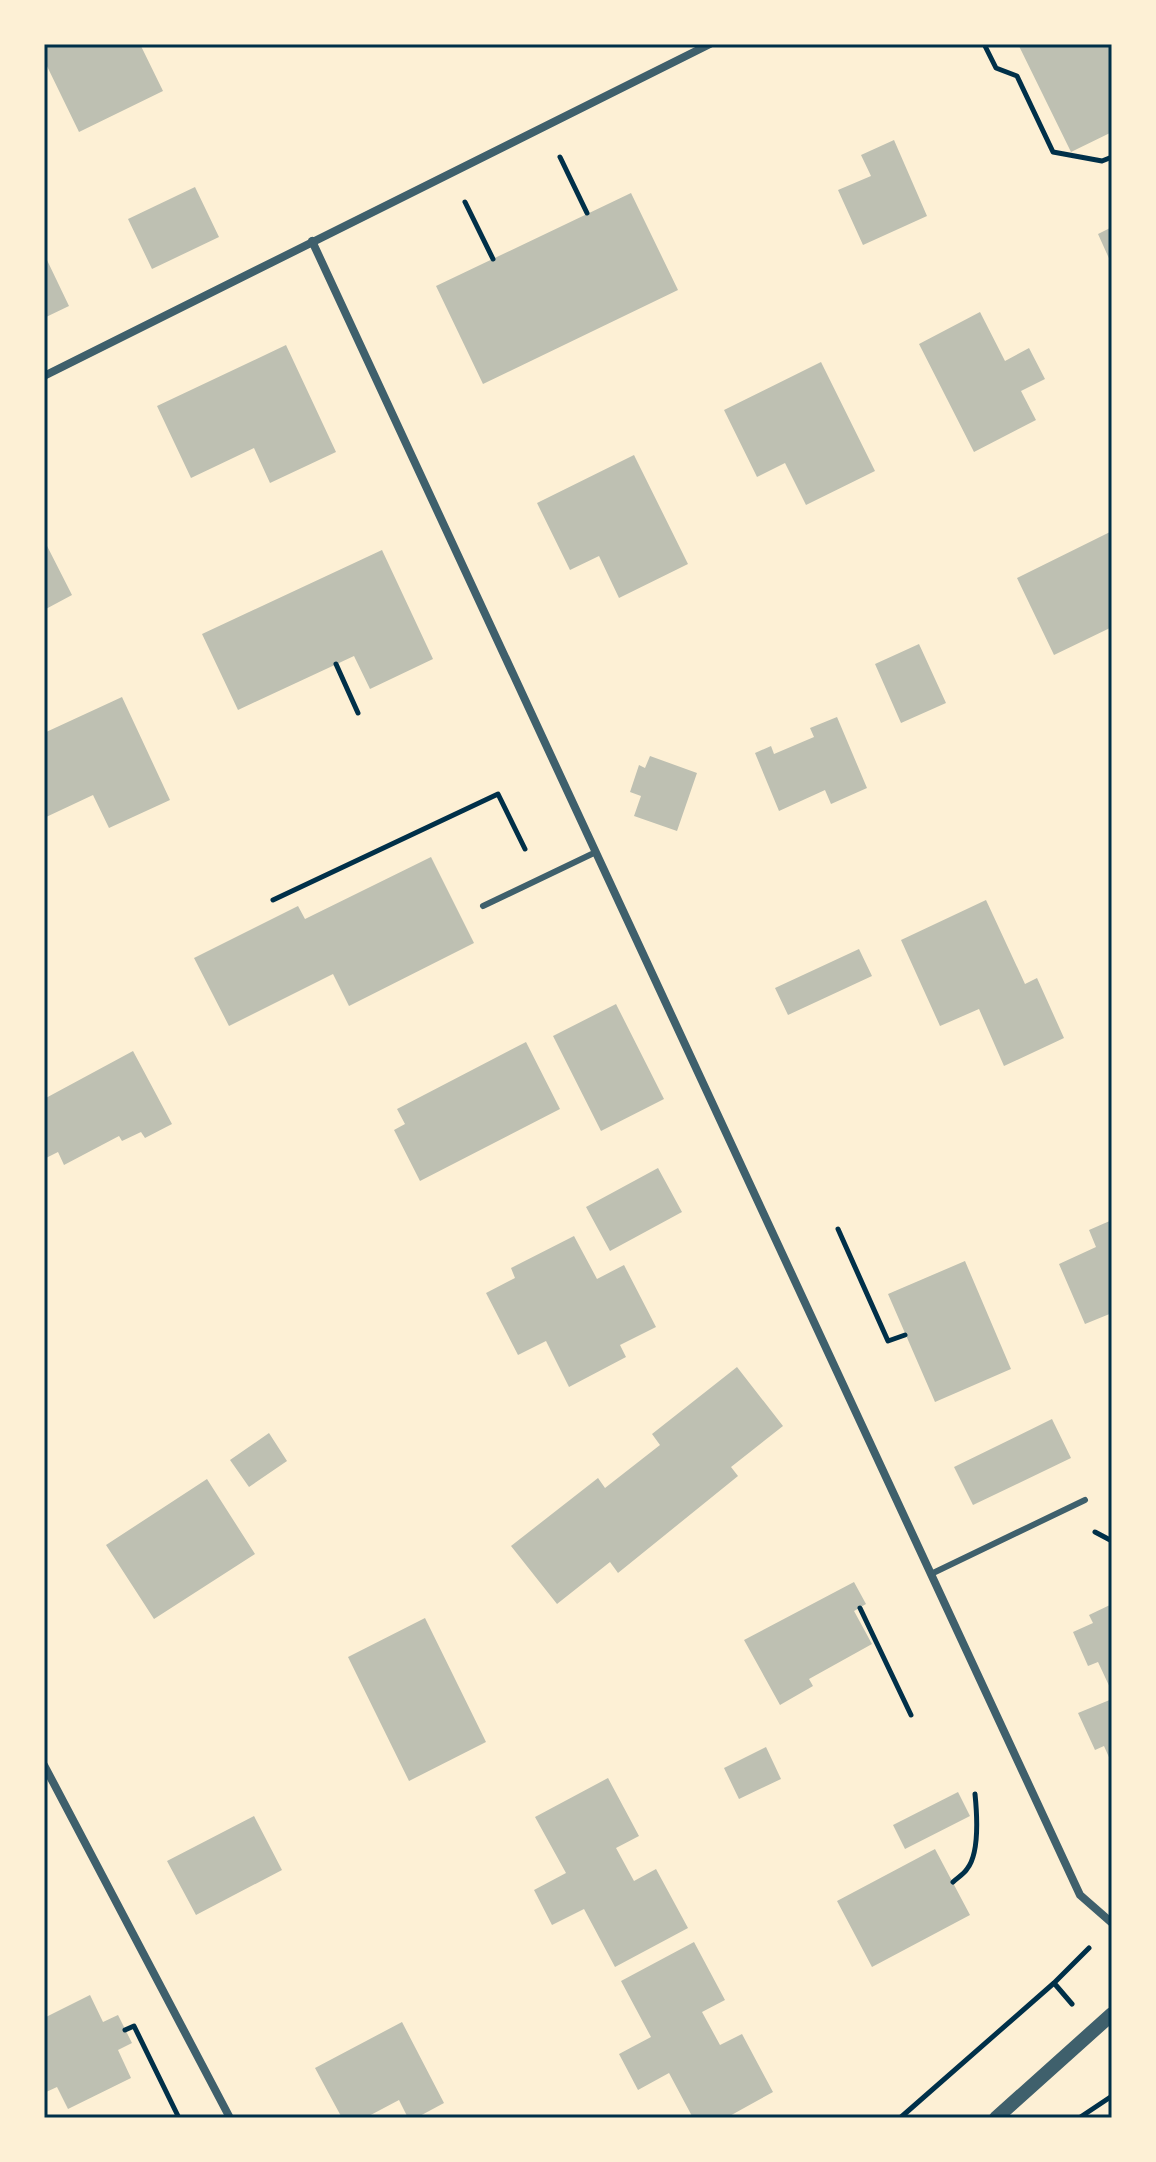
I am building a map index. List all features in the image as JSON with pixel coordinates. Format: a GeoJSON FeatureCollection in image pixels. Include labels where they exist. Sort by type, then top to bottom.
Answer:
{"type":"FeatureCollection","features":[{"type":"Feature","properties":{"kind":"street"},"geometry":{"type":"LineString","coordinates":[[44,376],[710,44]]}},
{"type":"Feature","properties":{"kind":"street"},"geometry":{"type":"LineString","coordinates":[[312,241],[1080,1895],[1112,1923]]}},
{"type":"Feature","properties":{"kind":"street"},"geometry":{"type":"LineString","coordinates":[[44,1765],[230,2118]]}},
{"type":"Feature","properties":{"kind":"street"},"geometry":{"type":"LineString","coordinates":[[996,2118],[1112,2014]]}},
{"type":"Feature","properties":{"kind":"lane"},"geometry":{"type":"LineString","coordinates":[[483,906],[596,852]]}},
{"type":"Feature","properties":{"kind":"lane"},"geometry":{"type":"LineString","coordinates":[[931,1574],[1085,1500]]}},
{"type":"Feature","properties":{"kind":"path"},"geometry":{"type":"LineString","coordinates":[[984,44],[996,68],[1017,76],[1053,152],[1102,161],[1112,157]]}},
{"type":"Feature","properties":{"kind":"path"},"geometry":{"type":"LineString","coordinates":[[544,126],[587,213]]}},
{"type":"Feature","properties":{"kind":"path"},"geometry":{"type":"LineString","coordinates":[[451,172],[493,259]]}},
{"type":"Feature","properties":{"kind":"path"},"geometry":{"type":"LineString","coordinates":[[336,664],[358,713]]}},
{"type":"Feature","properties":{"kind":"path"},"geometry":{"type":"LineString","coordinates":[[273,900],[498,794],[539,879]]}},
{"type":"Feature","properties":{"kind":"path"},"geometry":{"type":"LineString","coordinates":[[838,1229],[888,1341],[905,1335]]}},
{"type":"Feature","properties":{"kind":"path"},"geometry":{"type":"LineString","coordinates":[[860,1608],[911,1715]]}},
{"type":"Feature","properties":{"kind":"path"},"geometry":{"type":"LineString","coordinates":[[953,1882],[969,1867],[972,1855],[978,1818],[975,1794]]}},
{"type":"Feature","properties":{"kind":"path"},"geometry":{"type":"LineString","coordinates":[[900,2118],[1054,1983],[1093,1944]]}},
{"type":"Feature","properties":{"kind":"path"},"geometry":{"type":"LineString","coordinates":[[1054,1983],[1076,2009]]}},
{"type":"Feature","properties":{"kind":"path"},"geometry":{"type":"LineString","coordinates":[[125,2030],[134,2026],[179,2118]]}},
{"type":"Feature","properties":{"kind":"path"},"geometry":{"type":"LineString","coordinates":[[1079,2118],[1112,2096]]}},
{"type":"Feature","properties":{"kind":"building"},"geometry":{"type":"Polygon","coordinates":[[[44,44],[140,44],[163,91],[79,132],[44,60],[44,44]]]}},
{"type":"Feature","properties":{"kind":"building"},"geometry":{"type":"Polygon","coordinates":[[[1018,44],[1109,44],[1112,51],[1112,132],[1071,152],[1018,44]]]}},
{"type":"Feature","properties":{"kind":"building"},"geometry":{"type":"Polygon","coordinates":[[[894,140],[927,216],[863,245],[838,190],[871,176],[861,155],[894,140]]]}},
{"type":"Feature","properties":{"kind":"building"},"geometry":{"type":"Polygon","coordinates":[[[195,187],[219,237],[152,269],[128,219],[195,187]]]}},
{"type":"Feature","properties":{"kind":"building"},"geometry":{"type":"Polygon","coordinates":[[[631,193],[678,290],[483,384],[436,286],[631,193]]]}},
{"type":"Feature","properties":{"kind":"building"},"geometry":{"type":"Polygon","coordinates":[[[1112,227],[1112,265],[1098,234],[1112,227]]]}},
{"type":"Feature","properties":{"kind":"building"},"geometry":{"type":"Polygon","coordinates":[[[44,259],[69,306],[44,318],[44,259]]]}},
{"type":"Feature","properties":{"kind":"building"},"geometry":{"type":"Polygon","coordinates":[[[980,312],[1005,361],[1029,348],[1045,379],[1021,391],[1036,420],[974,452],[919,344],[980,312]]]}},
{"type":"Feature","properties":{"kind":"building"},"geometry":{"type":"Polygon","coordinates":[[[286,345],[336,452],[270,483],[254,448],[191,478],[157,406],[286,345]]]}},
{"type":"Feature","properties":{"kind":"building"},"geometry":{"type":"Polygon","coordinates":[[[821,362],[875,471],[806,505],[785,463],[757,477],[724,410],[821,362]]]}},
{"type":"Feature","properties":{"kind":"building"},"geometry":{"type":"Polygon","coordinates":[[[634,455],[688,564],[619,598],[599,556],[570,570],[537,503],[634,455]]]}},
{"type":"Feature","properties":{"kind":"building"},"geometry":{"type":"Polygon","coordinates":[[[1112,531],[1112,627],[1054,655],[1017,578],[1112,531]]]}},
{"type":"Feature","properties":{"kind":"building"},"geometry":{"type":"Polygon","coordinates":[[[44,540],[72,595],[44,610],[44,540]]]}},
{"type":"Feature","properties":{"kind":"building"},"geometry":{"type":"Polygon","coordinates":[[[382,550],[433,659],[370,689],[354,656],[238,710],[202,634],[382,550]]]}},
{"type":"Feature","properties":{"kind":"building"},"geometry":{"type":"Polygon","coordinates":[[[919,644],[946,703],[901,723],[875,664],[919,644]]]}},
{"type":"Feature","properties":{"kind":"building"},"geometry":{"type":"Polygon","coordinates":[[[122,697],[170,800],[109,828],[93,795],[44,818],[44,733],[122,697]]]}},
{"type":"Feature","properties":{"kind":"building"},"geometry":{"type":"Polygon","coordinates":[[[837,717],[867,788],[831,804],[825,790],[779,811],[755,753],[771,746],[774,754],[814,737],[810,728],[837,717]]]}},
{"type":"Feature","properties":{"kind":"building"},"geometry":{"type":"Polygon","coordinates":[[[650,756],[697,773],[677,831],[634,816],[641,796],[630,792],[639,765],[645,768],[650,756]]]}},
{"type":"Feature","properties":{"kind":"building"},"geometry":{"type":"Polygon","coordinates":[[[431,857],[474,943],[349,1006],[333,974],[229,1026],[194,958],[298,906],[305,919],[431,857]]]}},
{"type":"Feature","properties":{"kind":"building"},"geometry":{"type":"Polygon","coordinates":[[[986,900],[1025,984],[1037,978],[1064,1038],[1004,1066],[979,1009],[940,1026],[901,940],[986,900]]]}},
{"type":"Feature","properties":{"kind":"building"},"geometry":{"type":"Polygon","coordinates":[[[859,949],[872,976],[788,1015],[775,988],[859,949]]]}},
{"type":"Feature","properties":{"kind":"building"},"geometry":{"type":"Polygon","coordinates":[[[616,1004],[664,1099],[601,1131],[553,1036],[616,1004]]]}},
{"type":"Feature","properties":{"kind":"building"},"geometry":{"type":"Polygon","coordinates":[[[526,1042],[560,1109],[420,1181],[394,1130],[405,1124],[397,1109],[526,1042]]]}},
{"type":"Feature","properties":{"kind":"building"},"geometry":{"type":"Polygon","coordinates":[[[133,1051],[172,1124],[145,1138],[141,1132],[122,1141],[119,1136],[64,1165],[58,1152],[44,1159],[44,1099],[133,1051]]]}},
{"type":"Feature","properties":{"kind":"building"},"geometry":{"type":"Polygon","coordinates":[[[658,1168],[682,1212],[610,1251],[586,1207],[658,1168]]]}},
{"type":"Feature","properties":{"kind":"building"},"geometry":{"type":"Polygon","coordinates":[[[1112,1220],[1112,1313],[1085,1324],[1059,1264],[1096,1247],[1089,1230],[1112,1220]]]}},
{"type":"Feature","properties":{"kind":"building"},"geometry":{"type":"Polygon","coordinates":[[[574,1236],[597,1279],[624,1265],[656,1327],[620,1345],[626,1357],[569,1387],[546,1341],[518,1355],[486,1293],[515,1278],[511,1268],[574,1236]]]}},
{"type":"Feature","properties":{"kind":"building"},"geometry":{"type":"Polygon","coordinates":[[[965,1261],[1011,1369],[935,1402],[888,1294],[965,1261]]]}},
{"type":"Feature","properties":{"kind":"building"},"geometry":{"type":"Polygon","coordinates":[[[737,1367],[783,1426],[731,1467],[738,1476],[618,1573],[610,1562],[557,1604],[511,1546],[598,1478],[605,1488],[660,1445],[652,1434],[737,1367]]]}},
{"type":"Feature","properties":{"kind":"building"},"geometry":{"type":"Polygon","coordinates":[[[1052,1419],[1071,1458],[973,1505],[954,1467],[1052,1419]]]}},
{"type":"Feature","properties":{"kind":"building"},"geometry":{"type":"Polygon","coordinates":[[[269,1433],[287,1461],[249,1487],[230,1460],[269,1433]]]}},
{"type":"Feature","properties":{"kind":"building"},"geometry":{"type":"Polygon","coordinates":[[[207,1479],[255,1554],[154,1619],[106,1545],[207,1479]]]}},
{"type":"Feature","properties":{"kind":"building"},"geometry":{"type":"Polygon","coordinates":[[[854,1582],[866,1604],[854,1611],[872,1644],[809,1679],[813,1686],[780,1705],[744,1640],[854,1582]]]}},
{"type":"Feature","properties":{"kind":"building"},"geometry":{"type":"Polygon","coordinates":[[[1112,1604],[1112,1692],[1098,1662],[1088,1666],[1073,1632],[1093,1623],[1089,1615],[1112,1604]]]}},
{"type":"Feature","properties":{"kind":"building"},"geometry":{"type":"Polygon","coordinates":[[[425,1618],[486,1742],[409,1781],[348,1657],[425,1618]]]}},
{"type":"Feature","properties":{"kind":"building"},"geometry":{"type":"Polygon","coordinates":[[[1112,1699],[1112,1764],[1104,1746],[1095,1750],[1078,1713],[1112,1699]]]}},
{"type":"Feature","properties":{"kind":"building"},"geometry":{"type":"Polygon","coordinates":[[[766,1747],[781,1779],[739,1799],[724,1768],[766,1747]]]}},
{"type":"Feature","properties":{"kind":"building"},"geometry":{"type":"Polygon","coordinates":[[[608,1778],[639,1836],[616,1848],[634,1881],[656,1869],[688,1928],[615,1967],[584,1909],[552,1925],[534,1890],[566,1873],[535,1817],[608,1778]]]}},
{"type":"Feature","properties":{"kind":"building"},"geometry":{"type":"Polygon","coordinates":[[[958,1792],[970,1816],[905,1849],[893,1825],[958,1792]]]}},
{"type":"Feature","properties":{"kind":"building"},"geometry":{"type":"Polygon","coordinates":[[[254,1816],[282,1870],[196,1915],[167,1861],[254,1816]]]}},
{"type":"Feature","properties":{"kind":"building"},"geometry":{"type":"Polygon","coordinates":[[[935,1849],[970,1915],[872,1967],[837,1901],[935,1849]]]}},
{"type":"Feature","properties":{"kind":"building"},"geometry":{"type":"Polygon","coordinates":[[[694,1942],[725,2000],[702,2012],[720,2045],[742,2034],[773,2092],[726,2118],[693,2118],[669,2073],[638,2090],[619,2054],[651,2037],[621,1981],[694,1942]]]}},
{"type":"Feature","properties":{"kind":"building"},"geometry":{"type":"Polygon","coordinates":[[[90,1995],[103,2022],[118,2015],[132,2043],[118,2050],[131,2078],[68,2109],[57,2087],[44,2093],[44,2018],[90,1995]]]}},
{"type":"Feature","properties":{"kind":"building"},"geometry":{"type":"Polygon","coordinates":[[[402,2022],[444,2103],[416,2118],[408,2118],[399,2100],[365,2118],[342,2118],[315,2068],[402,2022]]]}}]}
